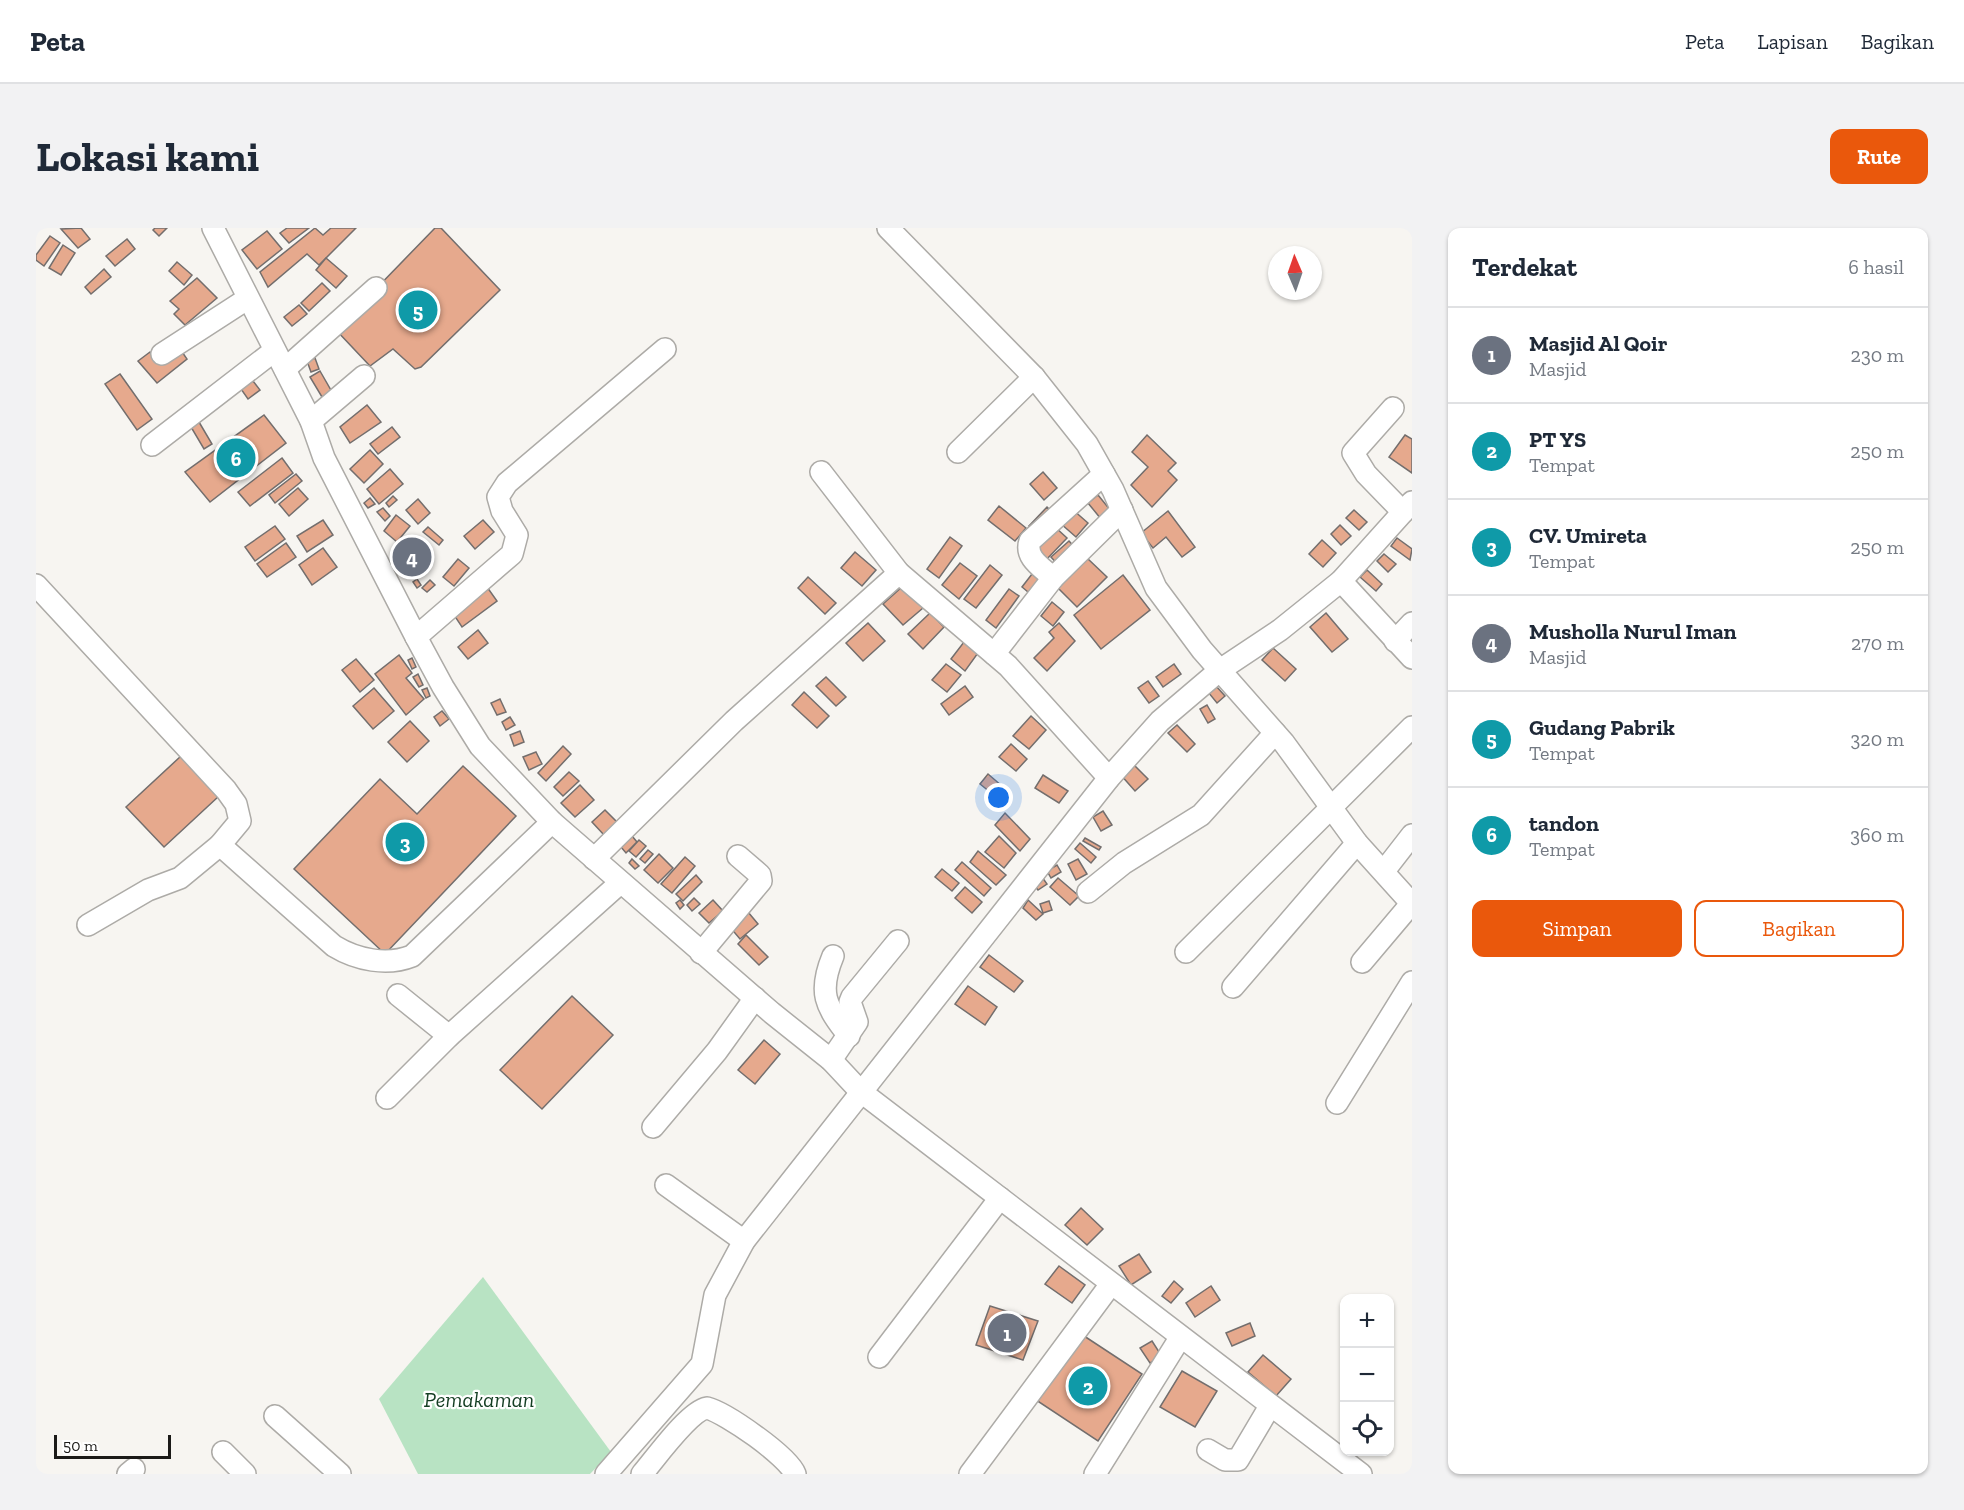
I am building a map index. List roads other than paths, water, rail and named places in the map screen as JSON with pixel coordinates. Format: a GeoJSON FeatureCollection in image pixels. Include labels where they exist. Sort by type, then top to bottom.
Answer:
{"type":"FeatureCollection","features":[{"type":"Feature","properties":{"kind":"street"},"geometry":{"type":"LineString","coordinates":[[213,228],[247,299],[311,421],[324,458],[416,638],[480,746],[552,822],[701,953],[831,1060],[860,1091],[1180,1338],[1361,1474]]}},
{"type":"Feature","properties":{"kind":"street"},"geometry":{"type":"LineString","coordinates":[[888,228],[1034,377],[1087,444],[1122,510],[1156,588],[1220,669],[1275,733],[1357,843],[1412,904],[1362,962]]}},
{"type":"Feature","properties":{"kind":"street"},"geometry":{"type":"LineString","coordinates":[[285,369],[376,288]]}},
{"type":"Feature","properties":{"kind":"street"},"geometry":{"type":"LineString","coordinates":[[162,354],[247,299]]}},
{"type":"Feature","properties":{"kind":"street"},"geometry":{"type":"LineString","coordinates":[[416,638],[512,554],[517,535],[502,511],[498,497],[507,483],[665,349]]}},
{"type":"Feature","properties":{"kind":"street"},"geometry":{"type":"LineString","coordinates":[[152,446],[274,351]]}},
{"type":"Feature","properties":{"kind":"street"},"geometry":{"type":"LineString","coordinates":[[311,421],[364,376]]}},
{"type":"Feature","properties":{"kind":"street"},"geometry":{"type":"LineString","coordinates":[[958,452],[1034,377]]}},
{"type":"Feature","properties":{"kind":"street"},"geometry":{"type":"LineString","coordinates":[[606,1474],[702,1364],[715,1295],[744,1241],[1109,778],[1160,721],[1220,669],[1280,630],[1341,581],[1407,507],[1366,474],[1353,453],[1393,408]]}},
{"type":"Feature","properties":{"kind":"street"},"geometry":{"type":"LineString","coordinates":[[821,472],[899,573],[1008,666],[1109,778]]}},
{"type":"Feature","properties":{"kind":"street"},"geometry":{"type":"LineString","coordinates":[[1053,578],[1031,557],[1028,550],[1030,542],[1104,474]]}},
{"type":"Feature","properties":{"kind":"street"},"geometry":{"type":"LineString","coordinates":[[994,654],[1053,578],[1122,510]]}},
{"type":"Feature","properties":{"kind":"street"},"geometry":{"type":"LineString","coordinates":[[594,860],[734,721],[899,573]]}},
{"type":"Feature","properties":{"kind":"street"},"geometry":{"type":"LineString","coordinates":[[1341,581],[1412,658]]}},
{"type":"Feature","properties":{"kind":"street"},"geometry":{"type":"LineString","coordinates":[[36,585],[226,790],[236,804],[240,821],[220,845],[180,878],[148,890],[88,925]]}},
{"type":"Feature","properties":{"kind":"street"},"geometry":{"type":"LineString","coordinates":[[1395,641],[1412,623]]}},
{"type":"Feature","properties":{"kind":"street"},"geometry":{"type":"LineString","coordinates":[[1186,952],[1412,727]]}},
{"type":"Feature","properties":{"kind":"street"},"geometry":{"type":"LineString","coordinates":[[1088,892],[1124,863],[1201,815],[1275,733]]}},
{"type":"Feature","properties":{"kind":"street"},"geometry":{"type":"LineString","coordinates":[[220,845],[334,946],[358,957],[391,962],[412,956],[552,822]]}},
{"type":"Feature","properties":{"kind":"street"},"geometry":{"type":"LineString","coordinates":[[1384,871],[1412,835]]}},
{"type":"Feature","properties":{"kind":"street"},"geometry":{"type":"LineString","coordinates":[[1233,987],[1357,843]]}},
{"type":"Feature","properties":{"kind":"street"},"geometry":{"type":"LineString","coordinates":[[701,953],[761,881],[760,875],[738,856]]}},
{"type":"Feature","properties":{"kind":"street"},"geometry":{"type":"LineString","coordinates":[[387,1098],[449,1036],[620,883]]}},
{"type":"Feature","properties":{"kind":"street"},"geometry":{"type":"LineString","coordinates":[[831,1060],[858,1021],[850,1002],[852,997],[898,940]]}},
{"type":"Feature","properties":{"kind":"street"},"geometry":{"type":"LineString","coordinates":[[833,956],[825,976],[825,993],[836,1018],[849,1036]]}},
{"type":"Feature","properties":{"kind":"street"},"geometry":{"type":"LineString","coordinates":[[1337,1103],[1412,982]]}},
{"type":"Feature","properties":{"kind":"street"},"geometry":{"type":"LineString","coordinates":[[398,995],[449,1036]]}},
{"type":"Feature","properties":{"kind":"street"},"geometry":{"type":"LineString","coordinates":[[653,1127],[717,1051],[755,998]]}},
{"type":"Feature","properties":{"kind":"street"},"geometry":{"type":"LineString","coordinates":[[666,1185],[744,1241]]}},
{"type":"Feature","properties":{"kind":"street"},"geometry":{"type":"LineString","coordinates":[[879,1357],[1000,1198]]}},
{"type":"Feature","properties":{"kind":"street"},"geometry":{"type":"LineString","coordinates":[[970,1474],[1111,1284]]}},
{"type":"Feature","properties":{"kind":"street"},"geometry":{"type":"LineString","coordinates":[[1095,1474],[1180,1338]]}},
{"type":"Feature","properties":{"kind":"street"},"geometry":{"type":"LineString","coordinates":[[1208,1450],[1226,1460],[1238,1460],[1270,1406]]}},
{"type":"Feature","properties":{"kind":"street"},"geometry":{"type":"LineString","coordinates":[[642,1474],[686,1422],[700,1410],[707,1408],[729,1420],[787,1461],[795,1474]]}},
{"type":"Feature","properties":{"kind":"street"},"geometry":{"type":"LineString","coordinates":[[275,1416],[340,1474]]}},
{"type":"Feature","properties":{"kind":"street"},"geometry":{"type":"LineString","coordinates":[[223,1452],[245,1474]]}},
{"type":"Feature","properties":{"kind":"place","name":"Gudang Pabrik"},"geometry":{"type":"Point","coordinates":[418,310]}},
{"type":"Feature","properties":{"kind":"place","name":"tandon"},"geometry":{"type":"Point","coordinates":[236,458]}},
{"type":"Feature","properties":{"kind":"place","name":"Musholla Nurul Iman"},"geometry":{"type":"Point","coordinates":[412,557]}},
{"type":"Feature","properties":{"kind":"place","name":"CV. Umireta"},"geometry":{"type":"Point","coordinates":[405,842]}},
{"type":"Feature","properties":{"kind":"place","name":"Masjid Al Qoir"},"geometry":{"type":"Point","coordinates":[1007,1333]}},
{"type":"Feature","properties":{"kind":"place","name":"PT YS"},"geometry":{"type":"Point","coordinates":[1088,1386]}},
{"type":"Feature","properties":{"kind":"park label","name":"Pemakaman"},"geometry":{"type":"Point","coordinates":[479,1399]}}]}
